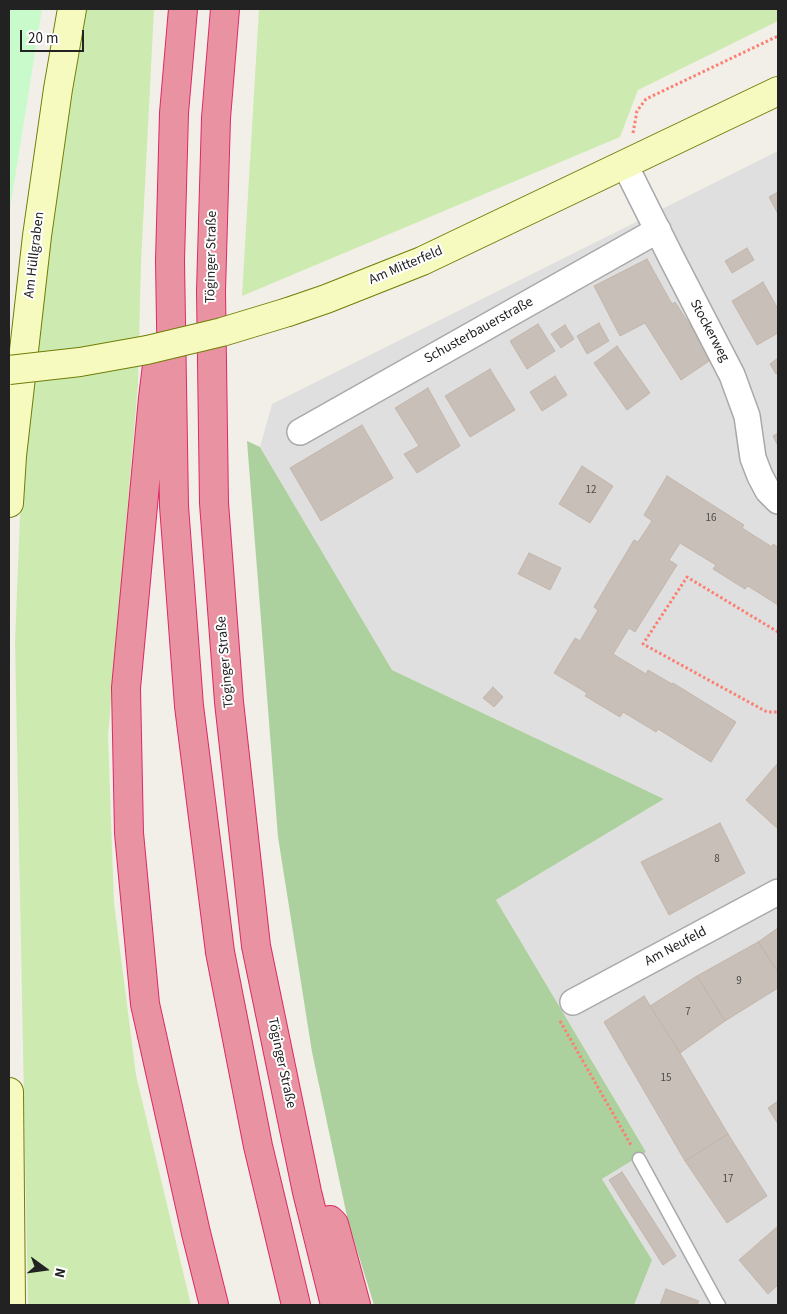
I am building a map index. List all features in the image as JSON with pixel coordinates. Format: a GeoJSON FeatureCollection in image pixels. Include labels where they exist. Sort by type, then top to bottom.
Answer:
{"type":"FeatureCollection","features":[{"type":"Feature","properties":{"kind":"highway"},"geometry":{"type":"LineString","coordinates":[[183,9],[174,113],[170,261],[174,506],[190,706],[220,952],[258,1146],[296,1305]]}},
{"type":"Feature","properties":{"kind":"highway","name":"Töginger Straße"},"geometry":{"type":"LineString","coordinates":[[225,9],[216,118],[211,291],[214,503],[229,702],[256,946],[307,1192],[336,1305]]}},
{"type":"Feature","properties":{"kind":"highway"},"geometry":{"type":"LineString","coordinates":[[170,261],[153,398],[126,688],[129,832],[145,1004],[214,1305]]}},
{"type":"Feature","properties":{"kind":"highway"},"geometry":{"type":"LineString","coordinates":[[307,1192],[334,1224],[356,1305]]}},
{"type":"Feature","properties":{"kind":"street","name":"Am Hüllgraben"},"geometry":{"type":"LineString","coordinates":[[9,501],[14,437],[37,236],[58,89],[72,9]]}},
{"type":"Feature","properties":{"kind":"street","name":"Am Mitterfeld"},"geometry":{"type":"LineString","coordinates":[[9,370],[80,362],[147,350],[222,332],[326,299],[422,261],[778,91]]}},
{"type":"Feature","properties":{"kind":"street","name":"Stockerweg"},"geometry":{"type":"LineString","coordinates":[[624,165],[732,375],[747,416],[753,458],[768,492],[778,501]]}},
{"type":"Feature","properties":{"kind":"street","name":"Schusterbauerstraße"},"geometry":{"type":"LineString","coordinates":[[300,432],[658,230]]}},
{"type":"Feature","properties":{"kind":"street","name":"Am Neufeld"},"geometry":{"type":"LineString","coordinates":[[573,1002],[778,892]]}},
{"type":"Feature","properties":{"kind":"street"},"geometry":{"type":"LineString","coordinates":[[9,1092],[11,1305]]}},
{"type":"Feature","properties":{"kind":"lane"},"geometry":{"type":"LineString","coordinates":[[639,1159],[717,1304]]}},
{"type":"Feature","properties":{"kind":"path"},"geometry":{"type":"LineString","coordinates":[[624,165],[631,143],[637,111],[646,99],[778,36]]}},
{"type":"Feature","properties":{"kind":"path"},"geometry":{"type":"LineString","coordinates":[[778,632],[687,577],[643,644],[767,712],[778,712]]}},
{"type":"Feature","properties":{"kind":"path"},"geometry":{"type":"LineString","coordinates":[[573,1002],[558,1018],[639,1159]]}},
{"type":"Feature","properties":{"kind":"shaded area"},"geometry":{"type":"Polygon","coordinates":[[[778,151],[778,1305],[634,1305],[652,1260],[602,1179],[646,1152],[496,900],[664,799],[392,670],[260,447],[272,404],[778,151]]]}},
{"type":"Feature","properties":{"kind":"green space"},"geometry":{"type":"Polygon","coordinates":[[[9,9],[42,9],[9,215],[9,9]]]}},
{"type":"Feature","properties":{"kind":"green space"},"geometry":{"type":"Polygon","coordinates":[[[82,9],[154,9],[141,263],[138,385],[108,736],[114,903],[136,1075],[191,1305],[28,1305],[15,642],[22,466],[39,323],[82,9]]]}},
{"type":"Feature","properties":{"kind":"green space"},"geometry":{"type":"Polygon","coordinates":[[[259,9],[778,9],[778,21],[638,90],[620,137],[242,296],[259,9]]]}},
{"type":"Feature","properties":{"kind":"green space"},"geometry":{"type":"Polygon","coordinates":[[[247,441],[260,447],[392,670],[664,799],[496,900],[646,1152],[602,1179],[652,1260],[634,1305],[374,1305],[348,1221],[312,1052],[278,837],[247,441]]]}},
{"type":"Feature","properties":{"kind":"building"},"geometry":{"type":"Polygon","coordinates":[[[778,192],[778,214],[769,197],[778,192]]]}},
{"type":"Feature","properties":{"kind":"building"},"geometry":{"type":"Polygon","coordinates":[[[747,248],[754,260],[732,273],[725,261],[747,248]]]}},
{"type":"Feature","properties":{"kind":"building"},"geometry":{"type":"Polygon","coordinates":[[[647,259],[672,304],[675,302],[712,359],[681,380],[645,323],[620,336],[594,286],[647,259]]]}},
{"type":"Feature","properties":{"kind":"building"},"geometry":{"type":"Polygon","coordinates":[[[763,282],[778,309],[778,333],[757,345],[732,301],[763,282]]]}},
{"type":"Feature","properties":{"kind":"building"},"geometry":{"type":"Polygon","coordinates":[[[599,323],[609,341],[587,354],[577,336],[599,323]]]}},
{"type":"Feature","properties":{"kind":"building"},"geometry":{"type":"Polygon","coordinates":[[[538,324],[555,351],[527,369],[510,341],[538,324]]]}},
{"type":"Feature","properties":{"kind":"building"},"geometry":{"type":"Polygon","coordinates":[[[565,325],[574,339],[561,348],[551,334],[565,325]]]}},
{"type":"Feature","properties":{"kind":"building"},"geometry":{"type":"Polygon","coordinates":[[[617,346],[650,393],[627,410],[594,363],[617,346]]]}},
{"type":"Feature","properties":{"kind":"building"},"geometry":{"type":"Polygon","coordinates":[[[778,358],[778,373],[776,374],[770,364],[778,358]]]}},
{"type":"Feature","properties":{"kind":"building"},"geometry":{"type":"Polygon","coordinates":[[[490,369],[515,410],[470,437],[445,396],[490,369]]]}},
{"type":"Feature","properties":{"kind":"building"},"geometry":{"type":"Polygon","coordinates":[[[555,376],[567,395],[542,411],[530,392],[555,376]]]}},
{"type":"Feature","properties":{"kind":"building"},"geometry":{"type":"Polygon","coordinates":[[[428,388],[460,446],[417,473],[404,454],[419,446],[395,408],[428,388]]]}},
{"type":"Feature","properties":{"kind":"building"},"geometry":{"type":"Polygon","coordinates":[[[362,425],[393,478],[321,521],[290,468],[362,425]]]}},
{"type":"Feature","properties":{"kind":"building"},"geometry":{"type":"Polygon","coordinates":[[[778,433],[778,446],[773,436],[778,433]]]}},
{"type":"Feature","properties":{"kind":"building"},"geometry":{"type":"Polygon","coordinates":[[[582,466],[613,486],[590,523],[559,504],[582,466]]]}},
{"type":"Feature","properties":{"kind":"building"},"geometry":{"type":"Polygon","coordinates":[[[667,476],[744,525],[742,528],[772,547],[773,544],[778,547],[778,605],[748,586],[745,589],[713,569],[716,565],[680,543],[669,560],[677,565],[635,632],[629,628],[613,654],[646,674],[648,670],[673,683],[736,722],[711,762],[658,729],[656,732],[623,712],[620,717],[585,696],[587,693],[554,673],[575,638],[580,641],[598,610],[594,607],[634,540],[638,542],[652,521],[644,515],[667,476]]]}},
{"type":"Feature","properties":{"kind":"building"},"geometry":{"type":"Polygon","coordinates":[[[529,553],[561,568],[550,590],[518,574],[529,553]]]}},
{"type":"Feature","properties":{"kind":"building"},"geometry":{"type":"Polygon","coordinates":[[[493,687],[503,697],[494,707],[483,698],[493,687]]]}},
{"type":"Feature","properties":{"kind":"building"},"geometry":{"type":"Polygon","coordinates":[[[778,763],[778,829],[746,800],[778,763]]]}},
{"type":"Feature","properties":{"kind":"building"},"geometry":{"type":"Polygon","coordinates":[[[720,823],[745,873],[669,915],[641,862],[720,823]]]}},
{"type":"Feature","properties":{"kind":"building"},"geometry":{"type":"Polygon","coordinates":[[[778,928],[778,972],[758,942],[778,928]]]}},
{"type":"Feature","properties":{"kind":"building"},"geometry":{"type":"Polygon","coordinates":[[[758,942],[778,972],[778,988],[725,1021],[697,976],[758,942]]]}},
{"type":"Feature","properties":{"kind":"building"},"geometry":{"type":"Polygon","coordinates":[[[697,976],[725,1021],[680,1053],[650,1006],[697,976]]]}},
{"type":"Feature","properties":{"kind":"building"},"geometry":{"type":"Polygon","coordinates":[[[644,996],[728,1134],[685,1161],[604,1022],[644,996]]]}},
{"type":"Feature","properties":{"kind":"building"},"geometry":{"type":"Polygon","coordinates":[[[778,1101],[778,1124],[768,1108],[778,1101]]]}},
{"type":"Feature","properties":{"kind":"building"},"geometry":{"type":"Polygon","coordinates":[[[728,1134],[767,1196],[727,1223],[685,1161],[728,1134]]]}},
{"type":"Feature","properties":{"kind":"building"},"geometry":{"type":"Polygon","coordinates":[[[622,1172],[676,1256],[663,1265],[609,1180],[622,1172]]]}},
{"type":"Feature","properties":{"kind":"building"},"geometry":{"type":"Polygon","coordinates":[[[778,1226],[778,1285],[768,1294],[739,1260],[778,1226]]]}},
{"type":"Feature","properties":{"kind":"building"},"geometry":{"type":"Polygon","coordinates":[[[666,1289],[699,1301],[697,1305],[660,1305],[666,1289]]]}}]}
